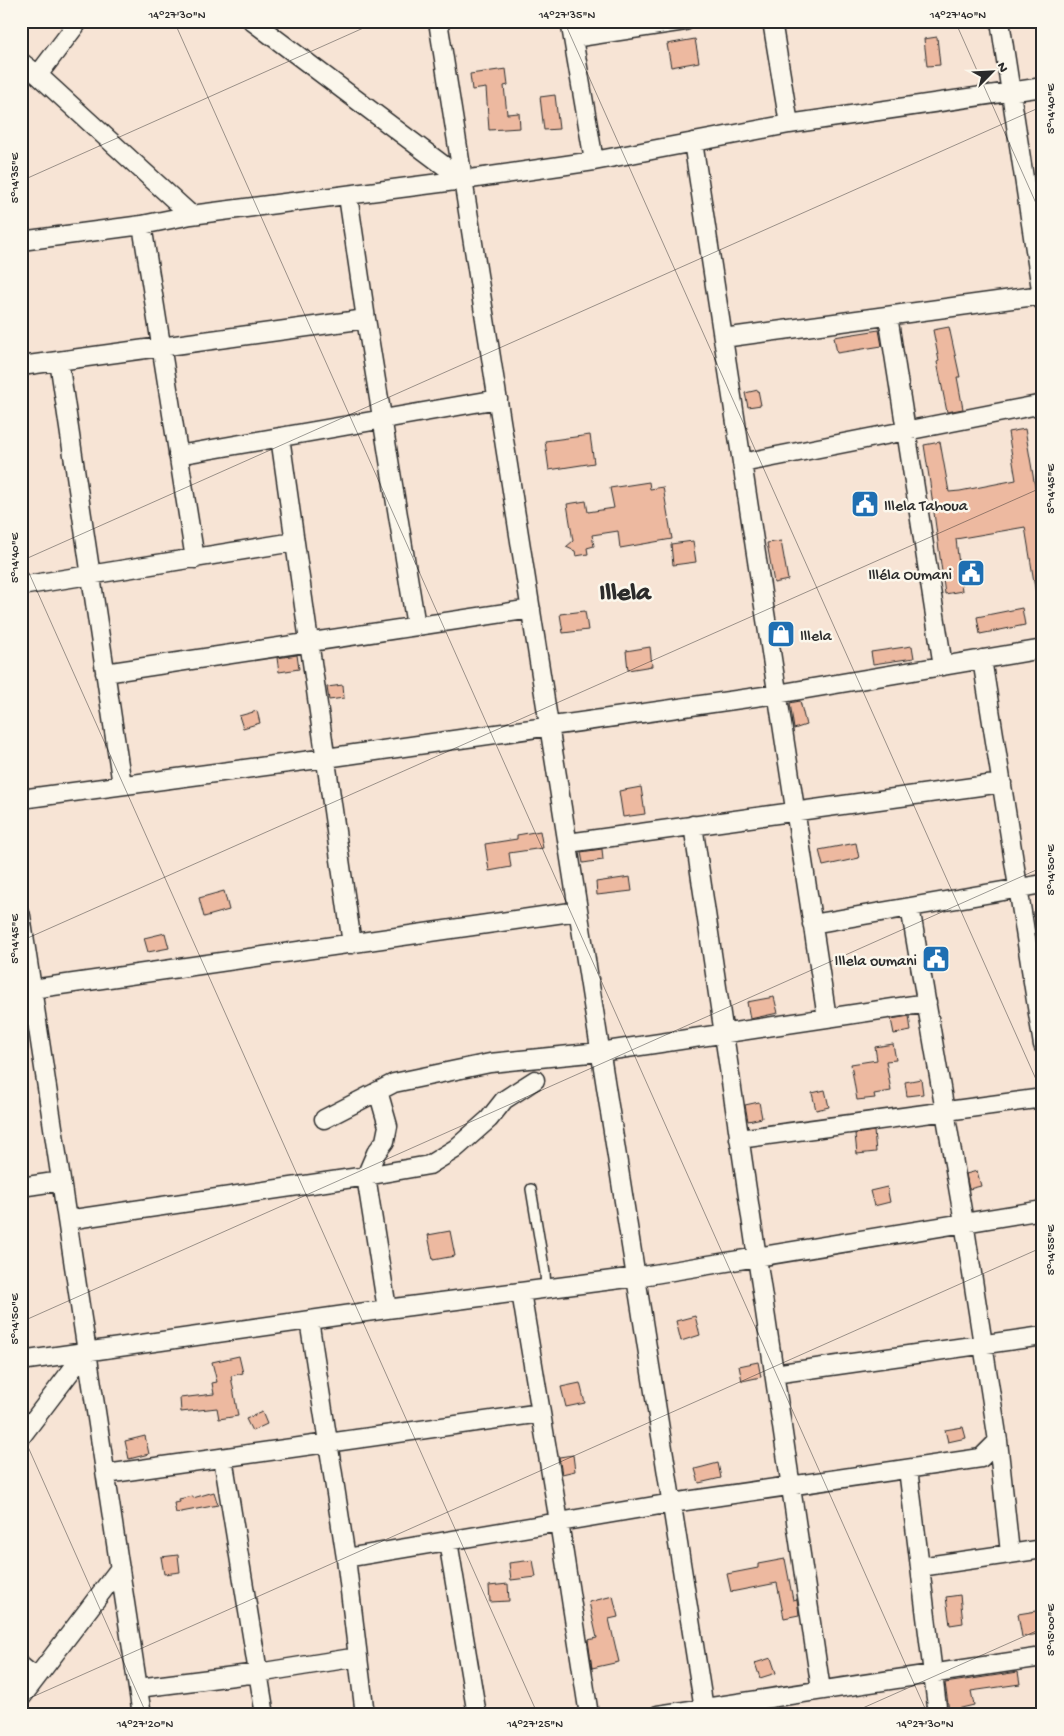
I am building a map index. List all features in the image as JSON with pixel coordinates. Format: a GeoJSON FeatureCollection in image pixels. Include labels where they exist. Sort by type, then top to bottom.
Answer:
{"type":"FeatureCollection","features":[{"type":"Feature","properties":{"kind":"street"},"geometry":{"type":"LineString","coordinates":[[38,75],[79,21]]}},
{"type":"Feature","properties":{"kind":"street"},"geometry":{"type":"LineString","coordinates":[[252,21],[463,180]]}},
{"type":"Feature","properties":{"kind":"street"},"geometry":{"type":"LineString","coordinates":[[438,21],[704,1711]]}},
{"type":"Feature","properties":{"kind":"street"},"geometry":{"type":"LineString","coordinates":[[594,161],[571,30],[685,21]]}},
{"type":"Feature","properties":{"kind":"street"},"geometry":{"type":"LineString","coordinates":[[772,21],[789,124]]}},
{"type":"Feature","properties":{"kind":"street"},"geometry":{"type":"LineString","coordinates":[[723,338],[888,316],[1042,299],[1000,21]]}},
{"type":"Feature","properties":{"kind":"street"},"geometry":{"type":"LineString","coordinates":[[21,62],[38,75],[191,215]]}},
{"type":"Feature","properties":{"kind":"street"},"geometry":{"type":"LineString","coordinates":[[21,241],[142,225],[191,215],[348,196],[594,161],[789,124],[1043,87]]}},
{"type":"Feature","properties":{"kind":"street"},"geometry":{"type":"LineString","coordinates":[[694,142],[827,1018]]}},
{"type":"Feature","properties":{"kind":"street"},"geometry":{"type":"LineString","coordinates":[[348,196],[416,626]]}},
{"type":"Feature","properties":{"kind":"street"},"geometry":{"type":"LineString","coordinates":[[142,225],[195,559]]}},
{"type":"Feature","properties":{"kind":"street"},"geometry":{"type":"LineString","coordinates":[[888,316],[943,666]]}},
{"type":"Feature","properties":{"kind":"street"},"geometry":{"type":"LineString","coordinates":[[21,366],[366,319]]}},
{"type":"Feature","properties":{"kind":"street"},"geometry":{"type":"LineString","coordinates":[[59,361],[122,785]]}},
{"type":"Feature","properties":{"kind":"street"},"geometry":{"type":"LineString","coordinates":[[178,455],[498,399]]}},
{"type":"Feature","properties":{"kind":"street"},"geometry":{"type":"LineString","coordinates":[[742,463],[1043,404]]}},
{"type":"Feature","properties":{"kind":"street"},"geometry":{"type":"LineString","coordinates":[[280,437],[352,944]]}},
{"type":"Feature","properties":{"kind":"street"},"geometry":{"type":"LineString","coordinates":[[21,586],[294,542]]}},
{"type":"Feature","properties":{"kind":"street"},"geometry":{"type":"LineString","coordinates":[[105,673],[531,609]]}},
{"type":"Feature","properties":{"kind":"street"},"geometry":{"type":"LineString","coordinates":[[21,799],[777,694],[1043,649]]}},
{"type":"Feature","properties":{"kind":"street"},"geometry":{"type":"LineString","coordinates":[[982,659],[1043,1045]]}},
{"type":"Feature","properties":{"kind":"street"},"geometry":{"type":"LineString","coordinates":[[568,843],[1002,783]]}},
{"type":"Feature","properties":{"kind":"street"},"geometry":{"type":"LineString","coordinates":[[693,825],[820,1690]]}},
{"type":"Feature","properties":{"kind":"street"},"geometry":{"type":"LineString","coordinates":[[812,924],[1043,884]]}},
{"type":"Feature","properties":{"kind":"street"},"geometry":{"type":"LineString","coordinates":[[910,907],[964,1222],[998,1441],[1010,1553]]}},
{"type":"Feature","properties":{"kind":"street"},"geometry":{"type":"LineString","coordinates":[[32,989],[578,911]]}},
{"type":"Feature","properties":{"kind":"street"},"geometry":{"type":"LineString","coordinates":[[21,916],[32,989],[29,1016],[61,1181],[142,1715]]}},
{"type":"Feature","properties":{"kind":"street"},"geometry":{"type":"LineString","coordinates":[[324,1118],[394,1083],[490,1063],[600,1052],[927,1003]]}},
{"type":"Feature","properties":{"kind":"street"},"geometry":{"type":"LineString","coordinates":[[67,1220],[429,1165],[456,1149],[489,1119],[504,1100],[535,1080]]}},
{"type":"Feature","properties":{"kind":"street"},"geometry":{"type":"LineString","coordinates":[[378,1091],[388,1126],[385,1141],[376,1153],[366,1176],[387,1309]]}},
{"type":"Feature","properties":{"kind":"street"},"geometry":{"type":"LineString","coordinates":[[739,1139],[1043,1098]]}},
{"type":"Feature","properties":{"kind":"street"},"geometry":{"type":"LineString","coordinates":[[21,1187],[61,1181]]}},
{"type":"Feature","properties":{"kind":"street"},"geometry":{"type":"LineString","coordinates":[[21,1361],[87,1350],[387,1309],[636,1277],[1043,1210]]}},
{"type":"Feature","properties":{"kind":"street"},"geometry":{"type":"LineString","coordinates":[[521,1292],[589,1715]]}},
{"type":"Feature","properties":{"kind":"street"},"geometry":{"type":"LineString","coordinates":[[309,1320],[346,1558],[365,1715]]}},
{"type":"Feature","properties":{"kind":"street"},"geometry":{"type":"LineString","coordinates":[[774,1374],[1043,1336]]}},
{"type":"Feature","properties":{"kind":"street"},"geometry":{"type":"LineString","coordinates":[[21,1437],[87,1350]]}},
{"type":"Feature","properties":{"kind":"street"},"geometry":{"type":"LineString","coordinates":[[106,1474],[541,1413]]}},
{"type":"Feature","properties":{"kind":"street"},"geometry":{"type":"LineString","coordinates":[[346,1558],[672,1503],[981,1458],[998,1441]]}},
{"type":"Feature","properties":{"kind":"street"},"geometry":{"type":"LineString","coordinates":[[223,1458],[265,1715]]}},
{"type":"Feature","properties":{"kind":"street"},"geometry":{"type":"LineString","coordinates":[[908,1469],[938,1715]]}},
{"type":"Feature","properties":{"kind":"street"},"geometry":{"type":"LineString","coordinates":[[448,1541],[477,1715]]}},
{"type":"Feature","properties":{"kind":"street"},"geometry":{"type":"LineString","coordinates":[[920,1567],[1043,1548]]}},
{"type":"Feature","properties":{"kind":"street"},"geometry":{"type":"LineString","coordinates":[[21,1698],[120,1568]]}},
{"type":"Feature","properties":{"kind":"street"},"geometry":{"type":"LineString","coordinates":[[138,1688],[258,1673],[358,1657]]}},
{"type":"Feature","properties":{"kind":"street"},"geometry":{"type":"LineString","coordinates":[[658,1715],[704,1711],[820,1690],[1043,1657]]}},
{"type":"Feature","properties":{"kind":"street"},"geometry":{"type":"LineString","coordinates":[[21,1666],[36,1678]]}},
{"type":"Feature","properties":{"kind":"lane"},"geometry":{"type":"LineString","coordinates":[[531,1189],[546,1288]]}},
{"type":"Feature","properties":{"kind":"building"},"geometry":{"type":"Polygon","coordinates":[[[937,37],[940,65],[927,66],[924,39],[937,37]]]}},
{"type":"Feature","properties":{"kind":"building"},"geometry":{"type":"Polygon","coordinates":[[[695,39],[699,62],[671,67],[667,44],[695,39]]]}},
{"type":"Feature","properties":{"kind":"building"},"geometry":{"type":"Polygon","coordinates":[[[506,69],[508,85],[504,86],[507,114],[519,113],[520,128],[489,130],[486,88],[472,90],[470,74],[506,69]]]}},
{"type":"Feature","properties":{"kind":"building"},"geometry":{"type":"Polygon","coordinates":[[[555,95],[559,129],[544,130],[540,97],[555,95]]]}},
{"type":"Feature","properties":{"kind":"building"},"geometry":{"type":"Polygon","coordinates":[[[949,327],[960,377],[957,377],[963,409],[947,412],[933,330],[949,327]]]}},
{"type":"Feature","properties":{"kind":"building"},"geometry":{"type":"Polygon","coordinates":[[[879,330],[882,346],[837,353],[834,337],[879,330]]]}},
{"type":"Feature","properties":{"kind":"building"},"geometry":{"type":"Polygon","coordinates":[[[758,390],[761,405],[748,407],[745,393],[758,390]]]}},
{"type":"Feature","properties":{"kind":"building"},"geometry":{"type":"Polygon","coordinates":[[[1025,429],[1043,533],[1043,594],[1036,594],[1025,527],[956,539],[962,591],[945,594],[924,445],[940,442],[949,492],[960,491],[1016,480],[1008,432],[1025,429]]]}},
{"type":"Feature","properties":{"kind":"building"},"geometry":{"type":"Polygon","coordinates":[[[590,435],[594,463],[549,470],[545,441],[590,435]]]}},
{"type":"Feature","properties":{"kind":"building"},"geometry":{"type":"Polygon","coordinates":[[[649,482],[650,489],[663,487],[672,539],[620,548],[618,531],[592,535],[594,546],[587,548],[588,554],[576,556],[575,551],[566,547],[573,541],[567,504],[586,501],[588,512],[614,508],[610,488],[649,482]]]}},
{"type":"Feature","properties":{"kind":"building"},"geometry":{"type":"Polygon","coordinates":[[[693,541],[696,562],[673,565],[671,544],[693,541]]]}},
{"type":"Feature","properties":{"kind":"building"},"geometry":{"type":"Polygon","coordinates":[[[781,541],[788,580],[774,583],[767,543],[781,541]]]}},
{"type":"Feature","properties":{"kind":"building"},"geometry":{"type":"Polygon","coordinates":[[[1022,608],[1025,625],[980,634],[977,617],[1022,608]]]}},
{"type":"Feature","properties":{"kind":"building"},"geometry":{"type":"Polygon","coordinates":[[[585,611],[588,630],[563,633],[560,614],[585,611]]]}},
{"type":"Feature","properties":{"kind":"building"},"geometry":{"type":"Polygon","coordinates":[[[912,646],[914,658],[873,664],[871,652],[912,646]]]}},
{"type":"Feature","properties":{"kind":"building"},"geometry":{"type":"Polygon","coordinates":[[[650,647],[652,666],[628,670],[626,651],[650,647]]]}},
{"type":"Feature","properties":{"kind":"building"},"geometry":{"type":"Polygon","coordinates":[[[297,655],[299,669],[279,672],[277,658],[297,655]]]}},
{"type":"Feature","properties":{"kind":"building"},"geometry":{"type":"Polygon","coordinates":[[[343,685],[344,698],[329,700],[327,687],[343,685]]]}},
{"type":"Feature","properties":{"kind":"building"},"geometry":{"type":"Polygon","coordinates":[[[800,701],[806,725],[794,729],[790,703],[800,701]]]}},
{"type":"Feature","properties":{"kind":"building"},"geometry":{"type":"Polygon","coordinates":[[[257,711],[260,723],[243,728],[239,716],[257,711]]]}},
{"type":"Feature","properties":{"kind":"building"},"geometry":{"type":"Polygon","coordinates":[[[641,787],[645,814],[623,817],[619,791],[641,787]]]}},
{"type":"Feature","properties":{"kind":"building"},"geometry":{"type":"Polygon","coordinates":[[[540,831],[543,848],[509,853],[511,867],[489,871],[485,844],[517,839],[517,835],[540,831]]]}},
{"type":"Feature","properties":{"kind":"building"},"geometry":{"type":"Polygon","coordinates":[[[856,843],[859,858],[823,866],[819,850],[856,843]]]}},
{"type":"Feature","properties":{"kind":"building"},"geometry":{"type":"Polygon","coordinates":[[[602,849],[603,860],[583,863],[581,852],[602,849]]]}},
{"type":"Feature","properties":{"kind":"building"},"geometry":{"type":"Polygon","coordinates":[[[630,877],[632,891],[597,895],[596,882],[630,877]]]}},
{"type":"Feature","properties":{"kind":"building"},"geometry":{"type":"Polygon","coordinates":[[[224,891],[229,910],[204,917],[199,898],[224,891]]]}},
{"type":"Feature","properties":{"kind":"building"},"geometry":{"type":"Polygon","coordinates":[[[165,933],[169,948],[148,952],[144,938],[165,933]]]}},
{"type":"Feature","properties":{"kind":"building"},"geometry":{"type":"Polygon","coordinates":[[[774,997],[778,1013],[750,1019],[747,1002],[774,997]]]}},
{"type":"Feature","properties":{"kind":"building"},"geometry":{"type":"Polygon","coordinates":[[[909,1016],[911,1031],[894,1034],[891,1019],[909,1016]]]}},
{"type":"Feature","properties":{"kind":"building"},"geometry":{"type":"Polygon","coordinates":[[[893,1044],[896,1060],[886,1061],[891,1091],[874,1094],[875,1098],[857,1100],[851,1064],[877,1060],[875,1047],[893,1044]]]}},
{"type":"Feature","properties":{"kind":"building"},"geometry":{"type":"Polygon","coordinates":[[[921,1079],[923,1094],[907,1096],[905,1082],[921,1079]]]}},
{"type":"Feature","properties":{"kind":"building"},"geometry":{"type":"Polygon","coordinates":[[[825,1090],[829,1107],[816,1110],[812,1093],[825,1090]]]}},
{"type":"Feature","properties":{"kind":"building"},"geometry":{"type":"Polygon","coordinates":[[[759,1102],[762,1118],[748,1121],[745,1105],[759,1102]]]}},
{"type":"Feature","properties":{"kind":"building"},"geometry":{"type":"Polygon","coordinates":[[[874,1131],[876,1152],[857,1154],[855,1134],[874,1131]]]}},
{"type":"Feature","properties":{"kind":"building"},"geometry":{"type":"Polygon","coordinates":[[[977,1171],[981,1186],[969,1189],[966,1174],[977,1171]]]}},
{"type":"Feature","properties":{"kind":"building"},"geometry":{"type":"Polygon","coordinates":[[[887,1187],[890,1202],[874,1206],[870,1191],[887,1187]]]}},
{"type":"Feature","properties":{"kind":"building"},"geometry":{"type":"Polygon","coordinates":[[[450,1231],[455,1256],[433,1260],[428,1235],[450,1231]]]}},
{"type":"Feature","properties":{"kind":"building"},"geometry":{"type":"Polygon","coordinates":[[[695,1316],[700,1335],[681,1341],[676,1321],[695,1316]]]}},
{"type":"Feature","properties":{"kind":"building"},"geometry":{"type":"Polygon","coordinates":[[[239,1356],[243,1373],[231,1376],[238,1416],[219,1419],[217,1408],[181,1412],[180,1398],[214,1394],[212,1383],[217,1382],[212,1362],[239,1356]]]}},
{"type":"Feature","properties":{"kind":"building"},"geometry":{"type":"Polygon","coordinates":[[[758,1362],[761,1377],[742,1381],[739,1366],[758,1362]]]}},
{"type":"Feature","properties":{"kind":"building"},"geometry":{"type":"Polygon","coordinates":[[[580,1383],[585,1403],[566,1407],[561,1387],[580,1383]]]}},
{"type":"Feature","properties":{"kind":"building"},"geometry":{"type":"Polygon","coordinates":[[[262,1412],[267,1424],[252,1431],[246,1419],[262,1412]]]}},
{"type":"Feature","properties":{"kind":"building"},"geometry":{"type":"Polygon","coordinates":[[[963,1427],[966,1438],[948,1442],[945,1430],[963,1427]]]}},
{"type":"Feature","properties":{"kind":"building"},"geometry":{"type":"Polygon","coordinates":[[[145,1436],[149,1454],[129,1459],[125,1441],[145,1436]]]}},
{"type":"Feature","properties":{"kind":"building"},"geometry":{"type":"Polygon","coordinates":[[[573,1455],[575,1471],[562,1474],[559,1457],[573,1455]]]}},
{"type":"Feature","properties":{"kind":"building"},"geometry":{"type":"Polygon","coordinates":[[[718,1463],[721,1478],[699,1483],[695,1469],[718,1463]]]}},
{"type":"Feature","properties":{"kind":"building"},"geometry":{"type":"Polygon","coordinates":[[[214,1492],[218,1505],[176,1513],[174,1503],[180,1502],[179,1499],[193,1496],[193,1498],[214,1492]]]}},
{"type":"Feature","properties":{"kind":"building"},"geometry":{"type":"Polygon","coordinates":[[[178,1555],[180,1572],[164,1574],[161,1557],[178,1555]]]}},
{"type":"Feature","properties":{"kind":"building"},"geometry":{"type":"Polygon","coordinates":[[[785,1559],[793,1600],[797,1599],[799,1615],[784,1618],[777,1583],[731,1592],[727,1574],[758,1568],[758,1564],[785,1559]]]}},
{"type":"Feature","properties":{"kind":"building"},"geometry":{"type":"Polygon","coordinates":[[[533,1560],[536,1577],[511,1580],[509,1563],[533,1560]]]}},
{"type":"Feature","properties":{"kind":"building"},"geometry":{"type":"Polygon","coordinates":[[[508,1584],[509,1601],[490,1602],[489,1586],[508,1584]]]}},
{"type":"Feature","properties":{"kind":"building"},"geometry":{"type":"Polygon","coordinates":[[[960,1595],[963,1623],[950,1625],[946,1597],[960,1595]]]}},
{"type":"Feature","properties":{"kind":"building"},"geometry":{"type":"Polygon","coordinates":[[[613,1596],[618,1617],[609,1619],[619,1662],[592,1668],[588,1640],[597,1638],[589,1602],[613,1596]]]}},
{"type":"Feature","properties":{"kind":"building"},"geometry":{"type":"Polygon","coordinates":[[[1043,1610],[1043,1633],[1022,1637],[1018,1614],[1043,1610]]]}},
{"type":"Feature","properties":{"kind":"building"},"geometry":{"type":"Polygon","coordinates":[[[771,1658],[776,1673],[760,1678],[755,1663],[771,1658]]]}},
{"type":"Feature","properties":{"kind":"building"},"geometry":{"type":"Polygon","coordinates":[[[1018,1672],[1020,1684],[971,1691],[974,1705],[949,1711],[945,1683],[1018,1672]]]}},
{"type":"Feature","properties":{"kind":"place","name":"Illela Tahoua"},"geometry":{"type":"Point","coordinates":[865,504]}},
{"type":"Feature","properties":{"kind":"place","name":"Illéla Oumani"},"geometry":{"type":"Point","coordinates":[971,573]}},
{"type":"Feature","properties":{"kind":"place","name":"Illela"},"geometry":{"type":"Point","coordinates":[781,634]}},
{"type":"Feature","properties":{"kind":"place","name":"Illela oumani"},"geometry":{"type":"Point","coordinates":[936,959]}},
{"type":"Feature","properties":{"kind":"district","name":"Illela"},"geometry":{"type":"Point","coordinates":[625,590]}}]}
